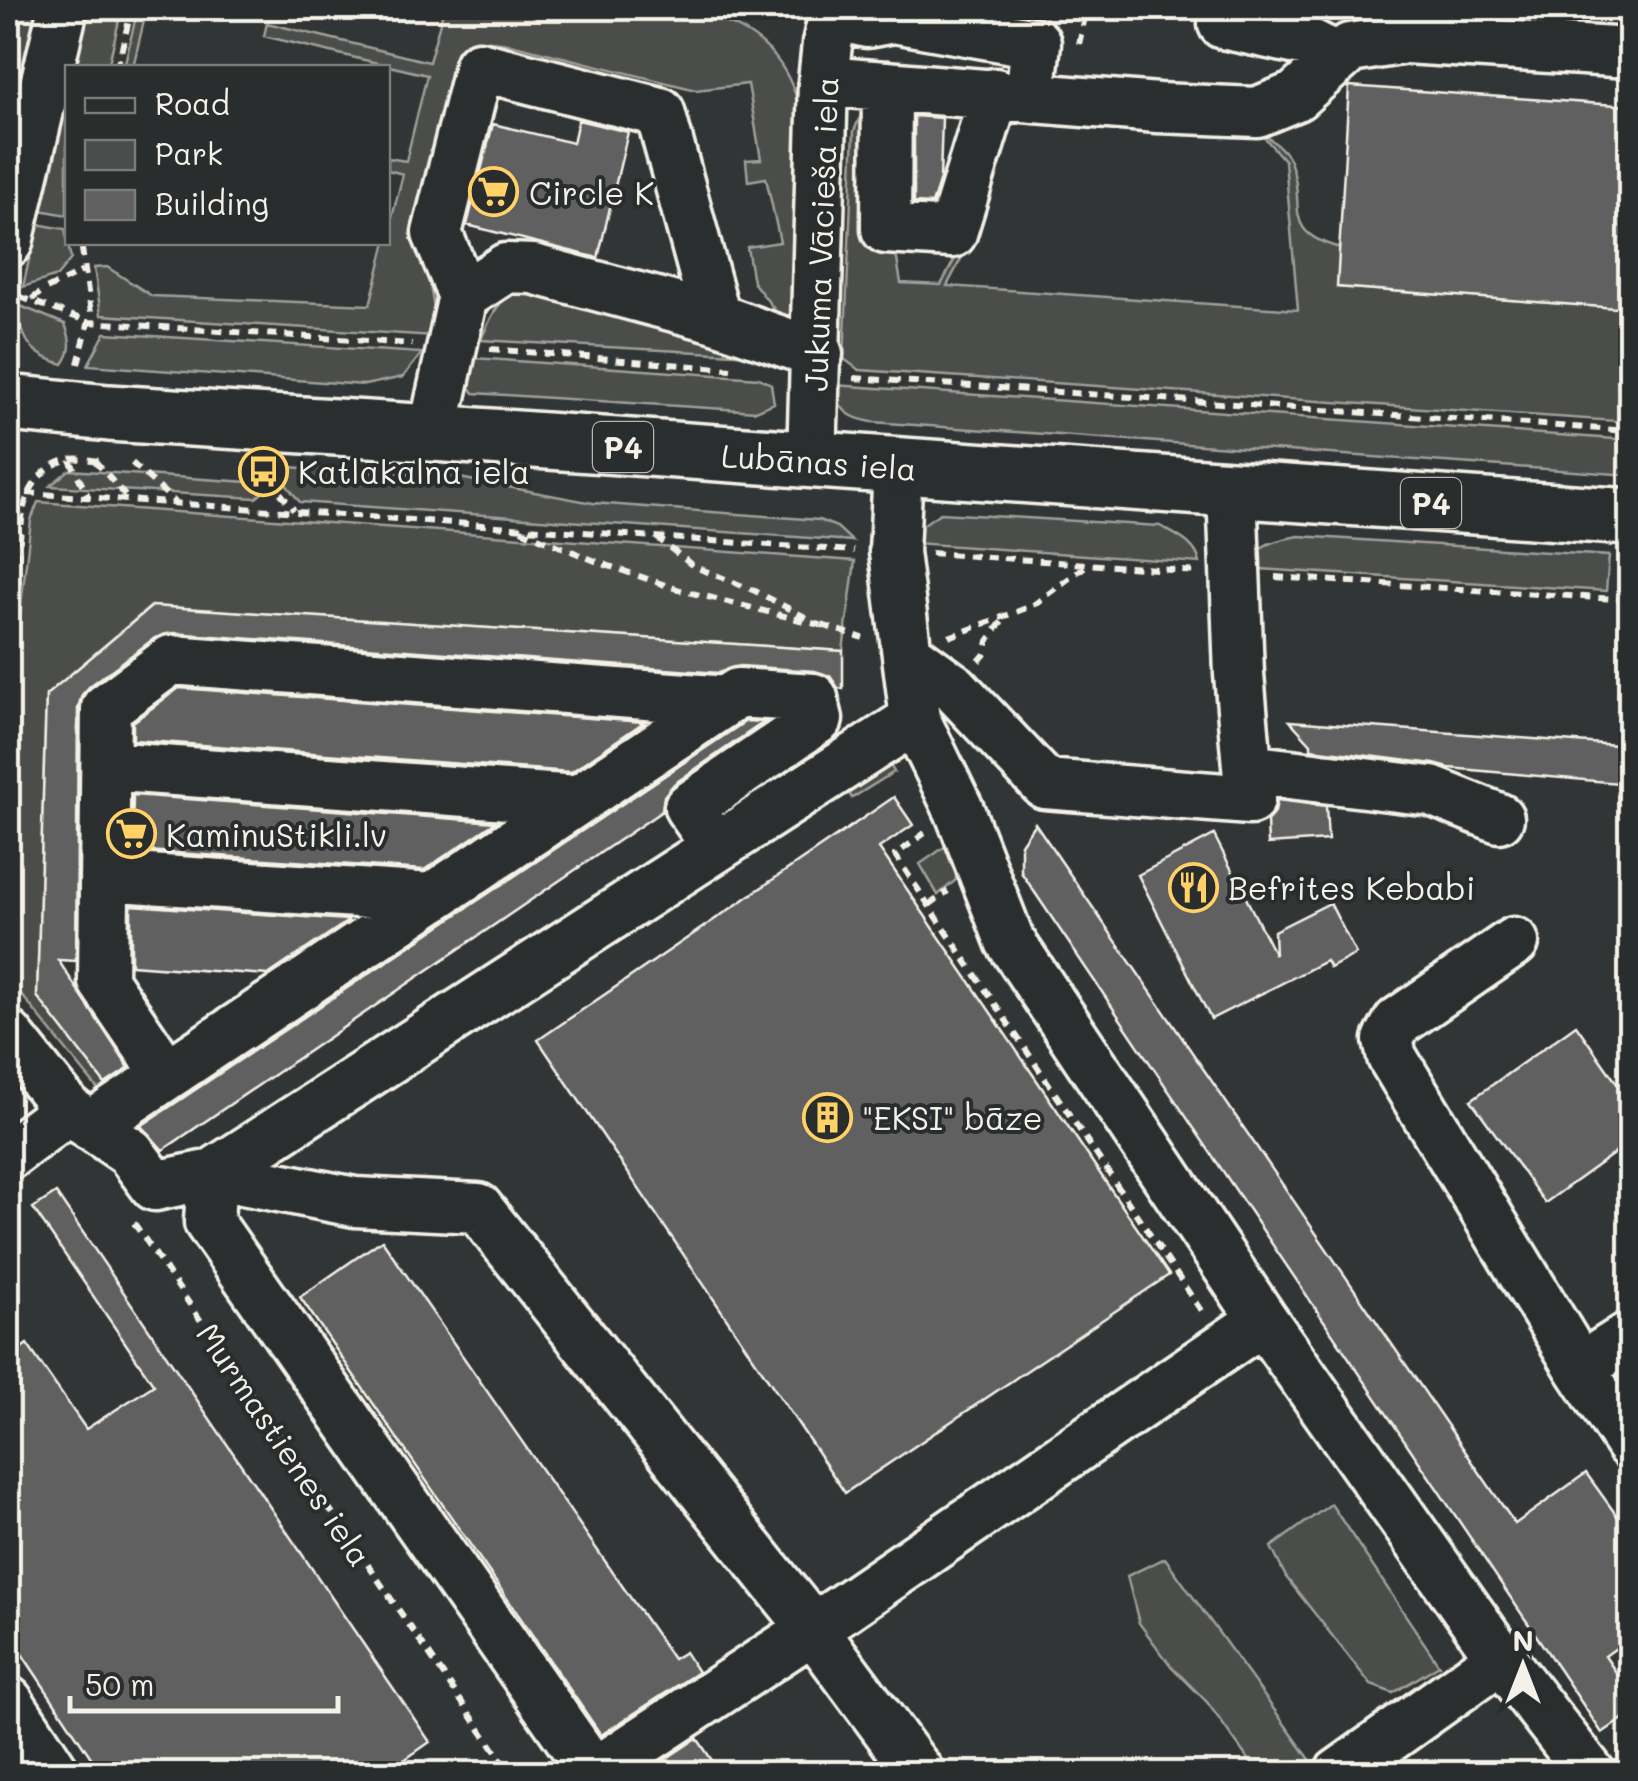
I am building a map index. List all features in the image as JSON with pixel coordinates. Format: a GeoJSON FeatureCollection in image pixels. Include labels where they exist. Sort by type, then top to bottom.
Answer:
{"type":"FeatureCollection","features":[{"type":"Feature","properties":{"kind":"main road","name":"Lubānas iela"},"geometry":{"type":"LineString","coordinates":[[8,403],[75,411],[1630,517]]}},
{"type":"Feature","properties":{"kind":"street"},"geometry":{"type":"LineString","coordinates":[[8,242],[63,8]]}},
{"type":"Feature","properties":{"kind":"street"},"geometry":{"type":"LineString","coordinates":[[834,11],[867,23],[894,18],[1036,43],[952,234],[886,229],[887,86]]}},
{"type":"Feature","properties":{"kind":"street","name":"Jukuma Vācieša iela"},"geometry":{"type":"LineString","coordinates":[[812,461],[824,82],[834,11]]}},
{"type":"Feature","properties":{"kind":"street"},"geometry":{"type":"LineString","coordinates":[[1222,24],[1307,42],[1338,58]]}},
{"type":"Feature","properties":{"kind":"street"},"geometry":{"type":"LineString","coordinates":[[824,82],[1257,112],[1296,96],[1350,48],[1406,39],[1630,53]]}},
{"type":"Feature","properties":{"kind":"street"},"geometry":{"type":"LineString","coordinates":[[433,433],[464,296],[437,233],[479,66],[660,112],[716,318]]}},
{"type":"Feature","properties":{"kind":"street"},"geometry":{"type":"LineString","coordinates":[[464,296],[506,268],[533,269],[716,318],[817,365]]}},
{"type":"Feature","properties":{"kind":"street"},"geometry":{"type":"LineString","coordinates":[[898,467],[890,648],[914,719],[959,810],[1010,941],[1263,1320],[1501,1658],[1591,1774]]}},
{"type":"Feature","properties":{"kind":"street"},"geometry":{"type":"LineString","coordinates":[[890,648],[955,689],[1045,784],[1250,800],[1232,489]]}},
{"type":"Feature","properties":{"kind":"street"},"geometry":{"type":"LineString","coordinates":[[168,1074],[103,981],[106,708],[171,660],[727,700]]}},
{"type":"Feature","properties":{"kind":"street"},"geometry":{"type":"LineString","coordinates":[[8,1156],[168,1074],[738,693],[813,698],[818,719],[689,808],[717,846]]}},
{"type":"Feature","properties":{"kind":"street"},"geometry":{"type":"LineString","coordinates":[[8,1035],[80,1118],[130,1152],[156,1186],[212,1174],[914,719]]}},
{"type":"Feature","properties":{"kind":"street"},"geometry":{"type":"LineString","coordinates":[[106,766],[577,800]]}},
{"type":"Feature","properties":{"kind":"street"},"geometry":{"type":"LineString","coordinates":[[1248,770],[1431,792],[1499,818]]}},
{"type":"Feature","properties":{"kind":"street"},"geometry":{"type":"LineString","coordinates":[[104,876],[432,898]]}},
{"type":"Feature","properties":{"kind":"street"},"geometry":{"type":"LineString","coordinates":[[1514,942],[1398,1022],[1388,1040],[1392,1057],[1630,1444]]}},
{"type":"Feature","properties":{"kind":"street"},"geometry":{"type":"LineString","coordinates":[[212,1174],[355,1202],[478,1208],[813,1629],[920,1774]]}},
{"type":"Feature","properties":{"kind":"street"},"geometry":{"type":"LineString","coordinates":[[212,1174],[209,1222],[594,1773],[813,1629],[1263,1320]]}},
{"type":"Feature","properties":{"kind":"street"},"geometry":{"type":"LineString","coordinates":[[1580,1368],[1630,1336]]}},
{"type":"Feature","properties":{"kind":"street"},"geometry":{"type":"LineString","coordinates":[[1338,1774],[1501,1658]]}},
{"type":"Feature","properties":{"kind":"street"},"geometry":{"type":"LineString","coordinates":[[8,1700],[56,1774]]}},
{"type":"Feature","properties":{"kind":"path"},"geometry":{"type":"LineString","coordinates":[[118,65],[132,8]]}},
{"type":"Feature","properties":{"kind":"path"},"geometry":{"type":"LineString","coordinates":[[1131,8],[1222,24]]}},
{"type":"Feature","properties":{"kind":"path"},"geometry":{"type":"LineString","coordinates":[[78,364],[91,313],[81,245]]}},
{"type":"Feature","properties":{"kind":"path"},"geometry":{"type":"LineString","coordinates":[[32,299],[84,272]]}},
{"type":"Feature","properties":{"kind":"path"},"geometry":{"type":"LineString","coordinates":[[20,297],[89,322],[740,370]]}},
{"type":"Feature","properties":{"kind":"path"},"geometry":{"type":"LineString","coordinates":[[817,365],[1630,431]]}},
{"type":"Feature","properties":{"kind":"path"},"geometry":{"type":"LineString","coordinates":[[70,459],[89,498]]}},
{"type":"Feature","properties":{"kind":"path"},"geometry":{"type":"LineString","coordinates":[[8,650],[27,494],[44,472],[70,459],[151,464]]}},
{"type":"Feature","properties":{"kind":"path"},"geometry":{"type":"LineString","coordinates":[[95,461],[130,500]]}},
{"type":"Feature","properties":{"kind":"path"},"geometry":{"type":"LineString","coordinates":[[132,463],[176,503]]}},
{"type":"Feature","properties":{"kind":"path"},"geometry":{"type":"LineString","coordinates":[[244,470],[263,471],[294,510]]}},
{"type":"Feature","properties":{"kind":"path"},"geometry":{"type":"LineString","coordinates":[[27,494],[1630,600]]}},
{"type":"Feature","properties":{"kind":"path"},"geometry":{"type":"LineString","coordinates":[[8,509],[23,511]]}},
{"type":"Feature","properties":{"kind":"path"},"geometry":{"type":"LineString","coordinates":[[512,527],[680,590],[824,626],[890,648],[1032,606],[1088,564]]}},
{"type":"Feature","properties":{"kind":"path"},"geometry":{"type":"LineString","coordinates":[[655,537],[693,566],[755,591],[824,626]]}},
{"type":"Feature","properties":{"kind":"path"},"geometry":{"type":"LineString","coordinates":[[959,810],[895,855],[930,916],[1181,1282]]}},
{"type":"Feature","properties":{"kind":"path","name":"Murmastienes iela"},"geometry":{"type":"LineString","coordinates":[[126,1211],[511,1774]]}},
{"type":"Feature","properties":{"kind":"green space"},"geometry":{"type":"Polygon","coordinates":[[[8,8],[39,8],[8,144],[8,8]]]}},
{"type":"Feature","properties":{"kind":"green space"},"geometry":{"type":"Polygon","coordinates":[[[87,8],[122,8],[108,65],[74,65],[87,8]]]}},
{"type":"Feature","properties":{"kind":"green space"},"geometry":{"type":"Polygon","coordinates":[[[138,8],[147,8],[133,65],[124,65],[138,8]]]}},
{"type":"Feature","properties":{"kind":"green space"},"geometry":{"type":"Polygon","coordinates":[[[444,8],[656,9],[722,21],[750,35],[774,55],[792,85],[803,124],[794,313],[782,319],[753,282],[747,247],[780,242],[766,178],[748,181],[746,160],[761,159],[748,84],[696,90],[502,42],[479,40],[457,50],[417,213],[436,319],[434,336],[101,315],[94,268],[107,267],[152,296],[370,305],[385,245],[390,245],[390,226],[403,174],[390,171],[390,158],[406,161],[427,75],[264,36],[267,23],[429,62],[444,8]]]}},
{"type":"Feature","properties":{"kind":"green space"},"geometry":{"type":"Polygon","coordinates":[[[65,100],[65,215],[40,210],[65,100]]]}},
{"type":"Feature","properties":{"kind":"green space"},"geometry":{"type":"Polygon","coordinates":[[[872,112],[901,283],[941,285],[967,236],[973,236],[947,286],[1298,310],[1285,161],[1256,128],[1288,156],[1302,225],[1309,234],[1340,248],[1337,287],[1630,309],[1630,422],[859,370],[844,359],[854,131],[859,119],[872,112]]]}},
{"type":"Feature","properties":{"kind":"green space"},"geometry":{"type":"Polygon","coordinates":[[[37,224],[65,229],[65,245],[71,259],[57,276],[23,287],[37,224]]]}},
{"type":"Feature","properties":{"kind":"green space"},"geometry":{"type":"Polygon","coordinates":[[[543,280],[771,356],[481,340],[503,300],[543,280]]]}},
{"type":"Feature","properties":{"kind":"green space"},"geometry":{"type":"Polygon","coordinates":[[[18,305],[65,324],[70,345],[63,364],[42,356],[29,344],[18,305]]]}},
{"type":"Feature","properties":{"kind":"green space"},"geometry":{"type":"Polygon","coordinates":[[[105,333],[422,353],[403,377],[365,385],[88,365],[105,333]]]}},
{"type":"Feature","properties":{"kind":"green space"},"geometry":{"type":"Polygon","coordinates":[[[473,358],[759,378],[771,384],[774,403],[756,411],[474,393],[465,380],[473,358]]]}},
{"type":"Feature","properties":{"kind":"green space"},"geometry":{"type":"Polygon","coordinates":[[[834,385],[1630,440],[1630,475],[872,422],[846,411],[838,401],[834,385]]]}},
{"type":"Feature","properties":{"kind":"green space"},"geometry":{"type":"Polygon","coordinates":[[[286,467],[449,476],[593,503],[819,520],[837,527],[852,541],[300,502],[285,483],[286,467]]]}},
{"type":"Feature","properties":{"kind":"green space"},"geometry":{"type":"Polygon","coordinates":[[[69,470],[263,483],[262,493],[256,498],[50,486],[69,470]]]}},
{"type":"Feature","properties":{"kind":"green space"},"geometry":{"type":"Polygon","coordinates":[[[38,502],[855,561],[843,651],[151,606],[46,695],[37,996],[111,1091],[105,1098],[8,978],[8,716],[31,520],[38,502]]]}},
{"type":"Feature","properties":{"kind":"green space"},"geometry":{"type":"Polygon","coordinates":[[[940,513],[1160,526],[1190,545],[1200,563],[913,543],[921,526],[940,513]]]}},
{"type":"Feature","properties":{"kind":"green space"},"geometry":{"type":"Polygon","coordinates":[[[1299,536],[1609,556],[1606,591],[1245,568],[1267,544],[1299,536]]]}},
{"type":"Feature","properties":{"kind":"green space"},"geometry":{"type":"Polygon","coordinates":[[[883,752],[894,772],[852,798],[840,780],[883,752]]]}},
{"type":"Feature","properties":{"kind":"green space"},"geometry":{"type":"Polygon","coordinates":[[[949,844],[956,861],[956,880],[938,895],[920,864],[949,844]]]}},
{"type":"Feature","properties":{"kind":"green space"},"geometry":{"type":"Polygon","coordinates":[[[1331,1504],[1439,1665],[1393,1693],[1371,1685],[1286,1577],[1271,1547],[1331,1504]]]}},
{"type":"Feature","properties":{"kind":"green space"},"geometry":{"type":"Polygon","coordinates":[[[1165,1558],[1311,1761],[1292,1773],[1258,1773],[1207,1702],[1171,1666],[1139,1623],[1127,1576],[1165,1558]]]}},
{"type":"Feature","properties":{"kind":"building"},"geometry":{"type":"Polygon","coordinates":[[[1349,86],[1630,106],[1630,309],[1337,287],[1349,86]]]}},
{"type":"Feature","properties":{"kind":"building"},"geometry":{"type":"Polygon","coordinates":[[[914,116],[942,118],[940,179],[932,204],[914,203],[914,116]]]}},
{"type":"Feature","properties":{"kind":"building"},"geometry":{"type":"Polygon","coordinates":[[[578,120],[628,132],[598,258],[467,225],[493,124],[573,143],[578,120]]]}},
{"type":"Feature","properties":{"kind":"building"},"geometry":{"type":"Polygon","coordinates":[[[152,606],[843,651],[843,689],[830,676],[815,671],[740,666],[719,673],[173,633],[155,638],[90,686],[78,708],[76,961],[58,960],[129,1068],[105,1084],[37,996],[46,695],[152,606]]]}},
{"type":"Feature","properties":{"kind":"building"},"geometry":{"type":"Polygon","coordinates":[[[179,688],[644,722],[571,772],[133,740],[133,722],[179,688]]]}},
{"type":"Feature","properties":{"kind":"building"},"geometry":{"type":"Polygon","coordinates":[[[746,721],[764,722],[674,784],[664,796],[662,811],[163,1150],[141,1126],[746,721]]]}},
{"type":"Feature","properties":{"kind":"building"},"geometry":{"type":"Polygon","coordinates":[[[1290,721],[1630,746],[1630,784],[1449,768],[1311,749],[1290,721]]]}},
{"type":"Feature","properties":{"kind":"building"},"geometry":{"type":"Polygon","coordinates":[[[133,795],[496,822],[424,870],[132,850],[133,795]]]}},
{"type":"Feature","properties":{"kind":"building","name":"\"EKSI\" bāze"},"geometry":{"type":"Polygon","coordinates":[[[894,797],[913,825],[879,848],[1169,1275],[845,1493],[538,1040],[894,797]]]}},
{"type":"Feature","properties":{"kind":"building"},"geometry":{"type":"Polygon","coordinates":[[[1277,800],[1326,806],[1328,840],[1268,844],[1267,821],[1275,812],[1277,800]]]}},
{"type":"Feature","properties":{"kind":"building"},"geometry":{"type":"Polygon","coordinates":[[[1035,823],[1515,1524],[1586,1473],[1630,1534],[1630,1638],[1605,1656],[1630,1693],[1630,1714],[1602,1733],[1021,872],[1021,844],[1035,823]]]}},
{"type":"Feature","properties":{"kind":"building"},"geometry":{"type":"Polygon","coordinates":[[[1214,835],[1275,955],[1274,931],[1330,903],[1356,954],[1330,968],[1326,961],[1211,1019],[1138,875],[1214,835]]]}},
{"type":"Feature","properties":{"kind":"building"},"geometry":{"type":"Polygon","coordinates":[[[131,905],[348,921],[268,975],[131,965],[131,905]]]}},
{"type":"Feature","properties":{"kind":"building"},"geometry":{"type":"Polygon","coordinates":[[[1576,1025],[1630,1102],[1630,1142],[1545,1203],[1471,1100],[1576,1025]]]}},
{"type":"Feature","properties":{"kind":"building"},"geometry":{"type":"Polygon","coordinates":[[[56,1193],[430,1742],[384,1774],[102,1774],[8,1633],[8,1358],[27,1344],[86,1429],[154,1385],[33,1208],[56,1193]]]}},
{"type":"Feature","properties":{"kind":"building"},"geometry":{"type":"Polygon","coordinates":[[[382,1240],[673,1659],[685,1652],[698,1672],[601,1735],[300,1297],[382,1240]]]}},
{"type":"Feature","properties":{"kind":"building"},"geometry":{"type":"Polygon","coordinates":[[[697,1738],[721,1774],[643,1774],[697,1738]]]}},
{"type":"Feature","properties":{"kind":"place","name":"Circle K"},"geometry":{"type":"Point","coordinates":[494,192]}},
{"type":"Feature","properties":{"kind":"place","name":"Katlakalna iela"},"geometry":{"type":"Point","coordinates":[263,471]}},
{"type":"Feature","properties":{"kind":"place","name":"KaminuStikli.lv"},"geometry":{"type":"Point","coordinates":[131,834]}},
{"type":"Feature","properties":{"kind":"place","name":"Befrites Kebabi"},"geometry":{"type":"Point","coordinates":[1193,887]}},
{"type":"Feature","properties":{"kind":"place","name":"\"EKSI\" bāze"},"geometry":{"type":"Point","coordinates":[827,1117]}}]}
